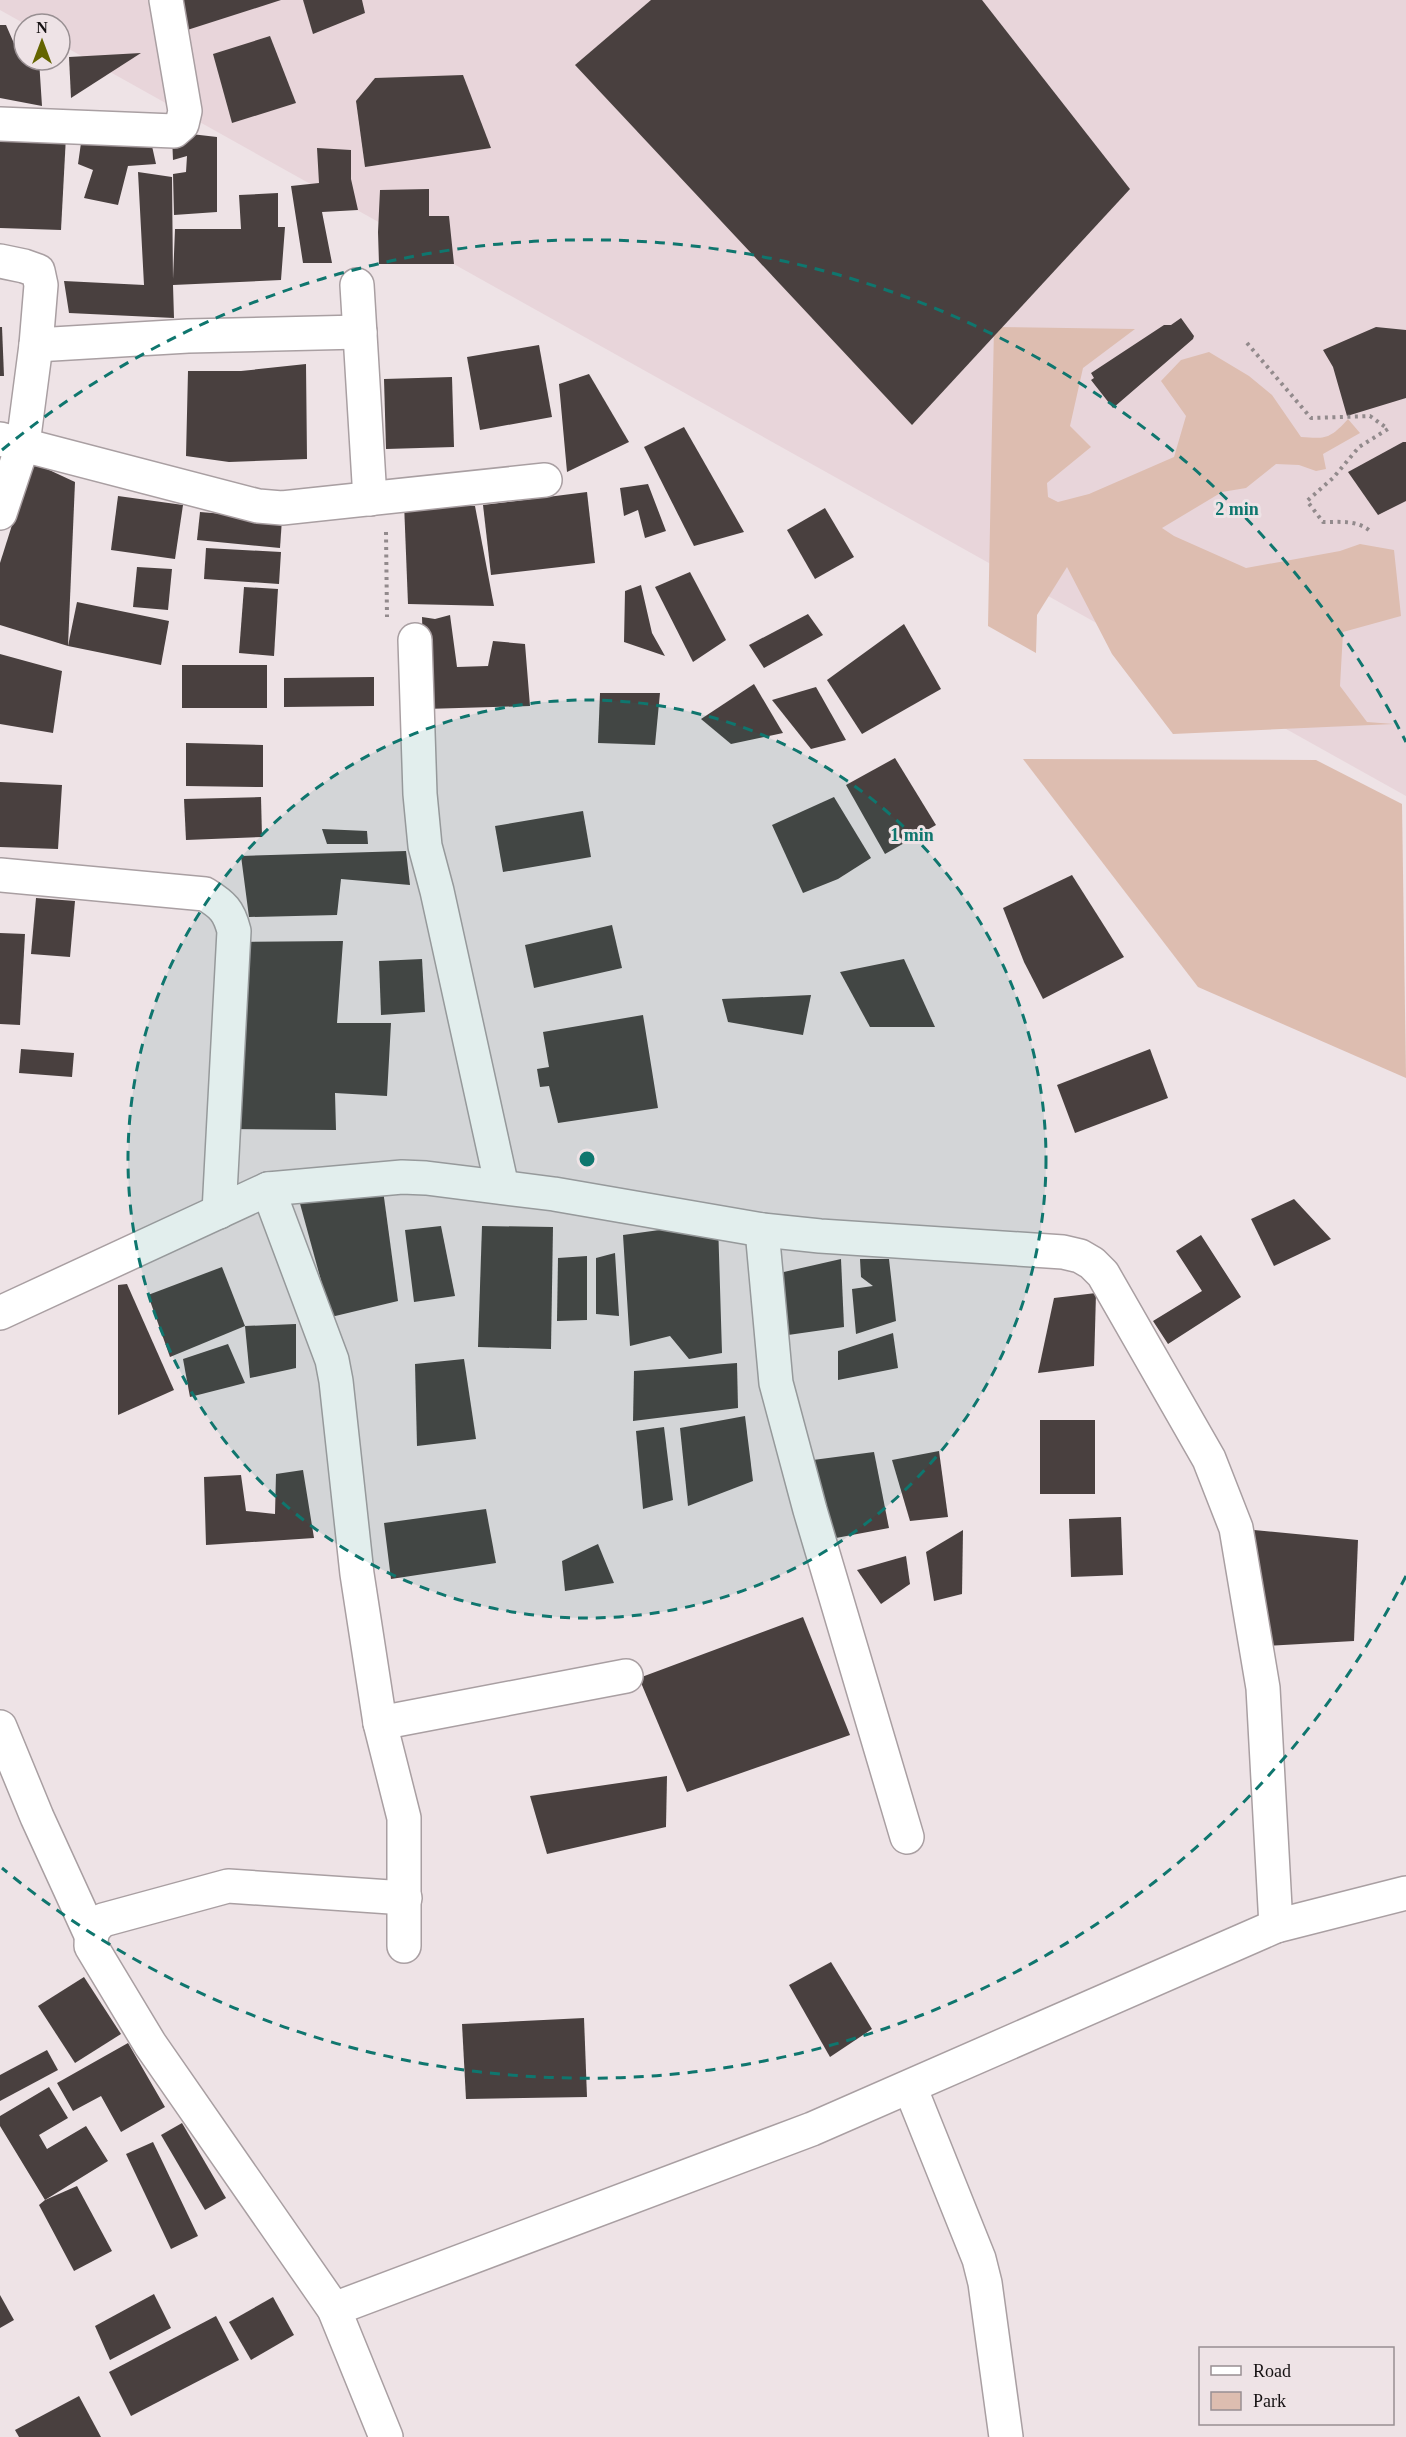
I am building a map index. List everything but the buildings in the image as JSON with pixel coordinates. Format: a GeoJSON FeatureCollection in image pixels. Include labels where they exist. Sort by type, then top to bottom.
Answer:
{"type":"FeatureCollection","features":[{"type":"Feature","properties":{"kind":"street"},"geometry":{"type":"LineString","coordinates":[[0,124],[174,131],[182,124],[185,111],[166,0]]}},
{"type":"Feature","properties":{"kind":"street"},"geometry":{"type":"LineString","coordinates":[[0,261],[24,266],[38,272],[41,285],[36,345],[12,442],[0,513]]}},
{"type":"Feature","properties":{"kind":"street"},"geometry":{"type":"LineString","coordinates":[[357,285],[378,513]]}},
{"type":"Feature","properties":{"kind":"street"},"geometry":{"type":"LineString","coordinates":[[36,345],[188,336],[360,332]]}},
{"type":"Feature","properties":{"kind":"street"},"geometry":{"type":"LineString","coordinates":[[12,442],[258,506],[282,508],[378,513],[545,480]]}},
{"type":"Feature","properties":{"kind":"street"},"geometry":{"type":"LineString","coordinates":[[401,634],[425,846],[502,1187]]}},
{"type":"Feature","properties":{"kind":"street"},"geometry":{"type":"LineString","coordinates":[[0,875],[205,894],[220,903],[230,915],[234,931],[219,1212]]}},
{"type":"Feature","properties":{"kind":"street"},"geometry":{"type":"LineString","coordinates":[[0,1313],[268,1189],[402,1177],[502,1187],[762,1230],[1063,1252],[1080,1257],[1092,1263],[1103,1274],[1209,1459],[1236,1528],[1263,1688],[1276,1926]]}},
{"type":"Feature","properties":{"kind":"street"},"geometry":{"type":"LineString","coordinates":[[268,1189],[334,1370],[357,1574],[380,1723],[404,1818],[404,1946]]}},
{"type":"Feature","properties":{"kind":"street"},"geometry":{"type":"LineString","coordinates":[[762,1230],[776,1383],[810,1510],[907,1837]]}},
{"type":"Feature","properties":{"kind":"street"},"geometry":{"type":"LineString","coordinates":[[380,1723],[626,1676]]}},
{"type":"Feature","properties":{"kind":"street"},"geometry":{"type":"LineString","coordinates":[[0,1727],[37,1817],[91,1935]]}},
{"type":"Feature","properties":{"kind":"street"},"geometry":{"type":"LineString","coordinates":[[386,2437],[334,2309],[150,2044],[91,1946],[91,1935],[95,1926],[103,1920],[228,1886],[405,1898]]}},
{"type":"Feature","properties":{"kind":"street"},"geometry":{"type":"LineString","coordinates":[[334,2309],[812,2129],[1276,1926],[1406,1893]]}},
{"type":"Feature","properties":{"kind":"street"},"geometry":{"type":"LineString","coordinates":[[910,2086],[979,2259],[985,2283],[1006,2437]]}},
{"type":"Feature","properties":{"kind":"path"},"geometry":{"type":"LineString","coordinates":[[1247,343],[1311,418],[1371,416],[1388,429],[1359,447],[1333,478],[1308,501],[1323,522],[1364,525],[1371,531]]}},
{"type":"Feature","properties":{"kind":"path"},"geometry":{"type":"LineString","coordinates":[[378,513],[401,634]]}},
{"type":"Feature","properties":{"kind":"shaded area"},"geometry":{"type":"Polygon","coordinates":[[[0,0],[1406,0],[1406,796],[72,51],[72,12],[12,12],[12,17],[0,10],[0,0]]]}},
{"type":"Feature","properties":{"kind":"green space"},"geometry":{"type":"Polygon","coordinates":[[[994,327],[1135,329],[1083,368],[1070,426],[1091,447],[1047,483],[1048,497],[1058,502],[1089,494],[1174,457],[1186,416],[1161,381],[1181,360],[1209,352],[1249,376],[1272,395],[1301,437],[1327,436],[1337,431],[1348,419],[1360,433],[1323,454],[1326,469],[1316,471],[1299,465],[1276,464],[1246,488],[1222,492],[1162,528],[1174,536],[1246,568],[1340,551],[1360,544],[1394,550],[1401,616],[1343,632],[1340,686],[1367,722],[1394,724],[1173,734],[1112,654],[1067,567],[1037,615],[1036,653],[988,626],[994,327]]]}},
{"type":"Feature","properties":{"kind":"green space"},"geometry":{"type":"Polygon","coordinates":[[[1023,759],[1316,760],[1402,804],[1406,1078],[1198,987],[1023,759]]]}}]}
